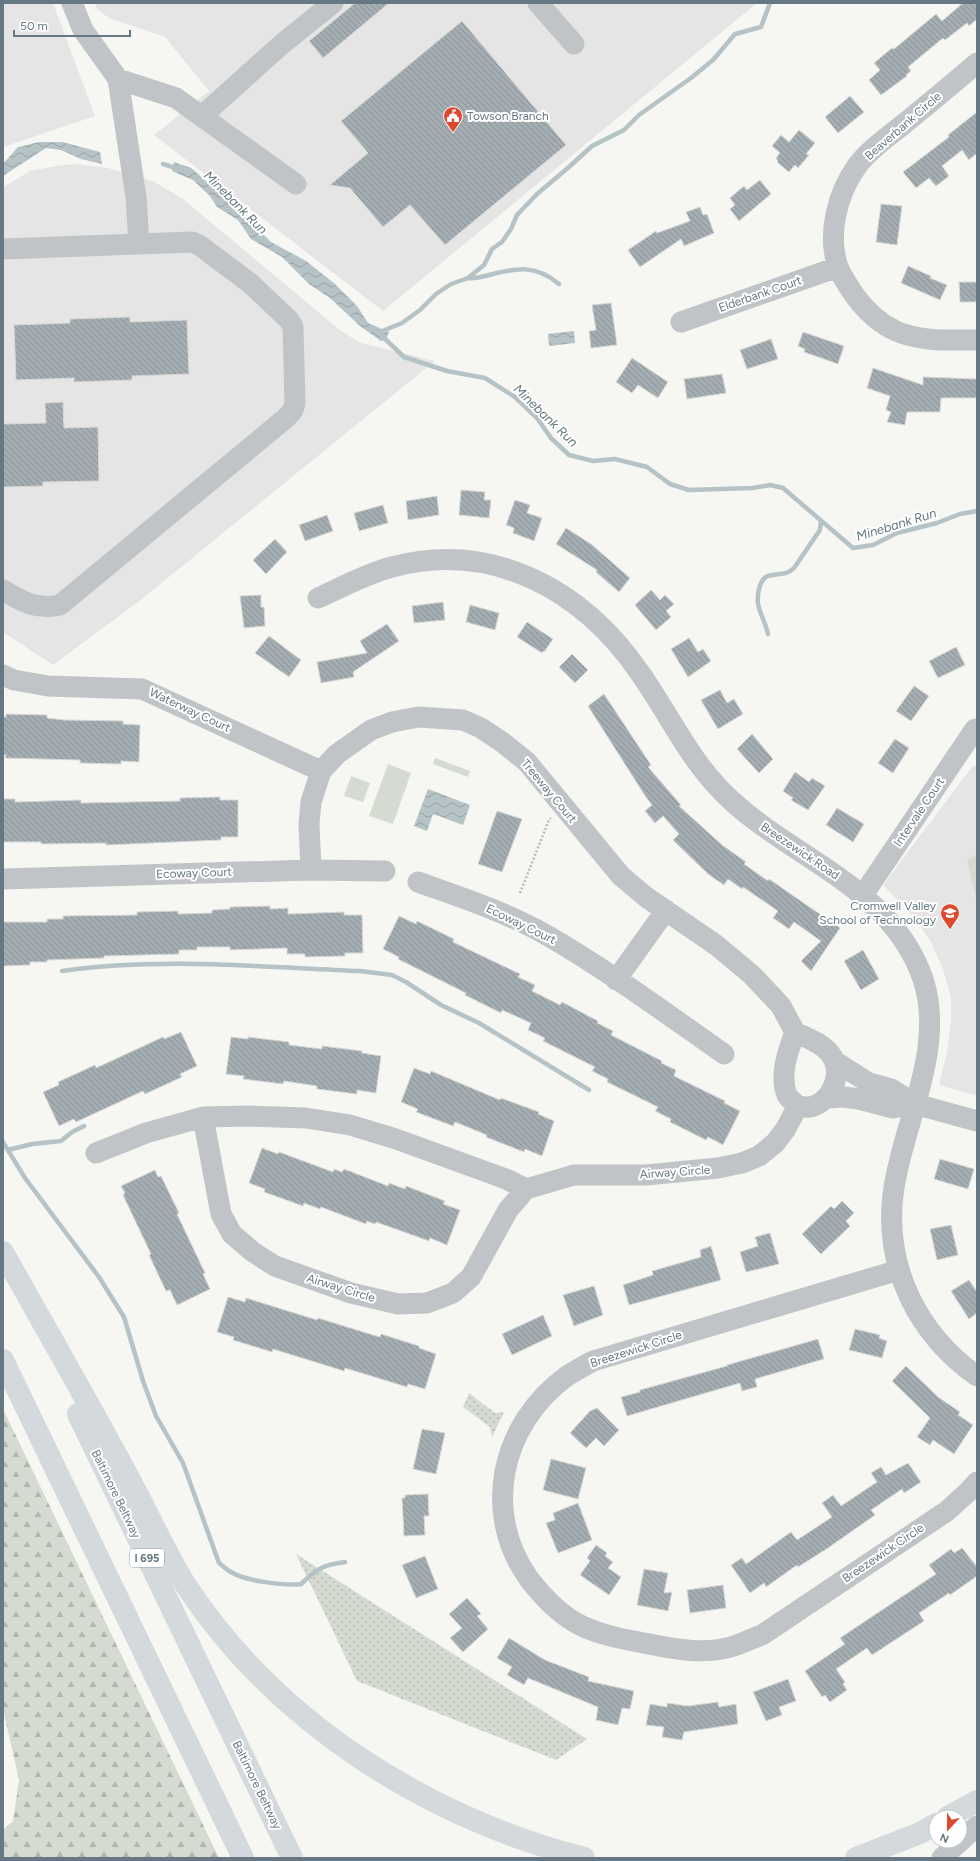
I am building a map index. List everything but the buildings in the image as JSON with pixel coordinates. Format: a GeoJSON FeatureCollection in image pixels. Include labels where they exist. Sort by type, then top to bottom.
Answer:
{"type":"FeatureCollection","features":[{"type":"Feature","properties":{"kind":"highway"},"geometry":{"type":"LineString","coordinates":[[3,1252],[187,1586],[245,1660],[269,1684],[322,1730],[356,1756],[391,1778],[455,1812],[526,1841],[584,1858]]}},
{"type":"Feature","properties":{"kind":"highway","name":"Baltimore Beltway"},"geometry":{"type":"LineString","coordinates":[[3,1259],[292,1858]]}},
{"type":"Feature","properties":{"kind":"highway"},"geometry":{"type":"LineString","coordinates":[[3,1360],[243,1858]]}},
{"type":"Feature","properties":{"kind":"highway"},"geometry":{"type":"LineString","coordinates":[[962,1809],[977,1801]]}},
{"type":"Feature","properties":{"kind":"highway"},"geometry":{"type":"LineString","coordinates":[[856,1858],[928,1828]]}},
{"type":"Feature","properties":{"kind":"street"},"geometry":{"type":"LineString","coordinates":[[72,3],[83,30],[118,79],[124,131],[133,177],[139,244]]}},
{"type":"Feature","properties":{"kind":"street"},"geometry":{"type":"LineString","coordinates":[[202,116],[282,44],[333,3]]}},
{"type":"Feature","properties":{"kind":"street"},"geometry":{"type":"LineString","coordinates":[[538,3],[574,44]]}},
{"type":"Feature","properties":{"kind":"street","name":"Beaverbank Circle"},"geometry":{"type":"LineString","coordinates":[[977,64],[878,145],[858,166],[842,194],[834,223],[834,250],[838,267],[861,304],[884,324],[897,331],[925,338],[977,340]]}},
{"type":"Feature","properties":{"kind":"street"},"geometry":{"type":"LineString","coordinates":[[118,79],[176,98],[296,184]]}},
{"type":"Feature","properties":{"kind":"street"},"geometry":{"type":"LineString","coordinates":[[3,249],[192,242],[199,245],[250,283],[289,320],[293,327],[295,403],[293,410],[286,418],[60,605],[37,607],[26,604],[3,590]]}},
{"type":"Feature","properties":{"kind":"street","name":"Elderbank Court"},"geometry":{"type":"LineString","coordinates":[[681,322],[838,267]]}},
{"type":"Feature","properties":{"kind":"street","name":"Breezewick Road"},"geometry":{"type":"LineString","coordinates":[[318,598],[390,567],[435,559],[457,558],[480,561],[526,576],[548,586],[590,616],[626,652],[643,676],[695,760],[729,799],[761,825],[863,895],[892,923],[904,940],[924,982],[928,1005],[929,1032],[927,1055],[894,1188],[892,1226],[899,1270],[919,1316],[931,1334],[942,1348],[977,1376]]}},
{"type":"Feature","properties":{"kind":"street","name":"Waterway Court"},"geometry":{"type":"LineString","coordinates":[[3,675],[14,680],[48,686],[142,689],[321,771]]}},
{"type":"Feature","properties":{"kind":"street","name":"Treeway Court"},"geometry":{"type":"LineString","coordinates":[[311,870],[309,824],[311,802],[321,771],[337,754],[371,730],[392,722],[418,717],[463,720],[481,728],[502,742],[526,762],[621,876],[646,897],[716,945],[766,988],[781,1006],[795,1032]]}},
{"type":"Feature","properties":{"kind":"street","name":"Intervale Court"},"geometry":{"type":"LineString","coordinates":[[863,895],[975,729]]}},
{"type":"Feature","properties":{"kind":"street","name":"Ecoway Court"},"geometry":{"type":"LineString","coordinates":[[3,879],[311,870],[386,871]]}},
{"type":"Feature","properties":{"kind":"street","name":"Ecoway Court"},"geometry":{"type":"LineString","coordinates":[[418,882],[515,919],[549,937],[616,980],[724,1054]]}},
{"type":"Feature","properties":{"kind":"street"},"geometry":{"type":"LineString","coordinates":[[616,980],[666,910]]}},
{"type":"Feature","properties":{"kind":"street"},"geometry":{"type":"LineString","coordinates":[[915,1104],[892,1108],[859,1099],[844,1097],[826,1098],[810,1107],[798,1106],[788,1096],[784,1083],[786,1059],[795,1032],[821,1046],[836,1062],[869,1083],[891,1089],[915,1104],[977,1121]]}},
{"type":"Feature","properties":{"kind":"street"},"geometry":{"type":"LineString","coordinates":[[826,1098],[836,1080],[836,1062]]}},
{"type":"Feature","properties":{"kind":"street","name":"Airway Circle"},"geometry":{"type":"LineString","coordinates":[[203,1117],[221,1214],[232,1234],[253,1252],[275,1266],[351,1293],[398,1304],[428,1303],[453,1293],[471,1277],[508,1210],[526,1189],[574,1175],[646,1176],[718,1168],[742,1163],[759,1156],[775,1142],[786,1130],[798,1106]]}},
{"type":"Feature","properties":{"kind":"street"},"geometry":{"type":"LineString","coordinates":[[96,1152],[146,1133],[203,1117],[250,1116],[306,1118],[350,1125],[396,1139],[499,1176],[526,1189]]}},
{"type":"Feature","properties":{"kind":"street","name":"Breezewick Circle"},"geometry":{"type":"LineString","coordinates":[[899,1270],[593,1361],[567,1376],[546,1394],[527,1418],[513,1444],[504,1472],[502,1503],[507,1536],[520,1566],[538,1591],[558,1611],[580,1625],[609,1636],[676,1650],[709,1651],[735,1646],[762,1635],[947,1511],[977,1482]]}},
{"type":"Feature","properties":{"kind":"street"},"geometry":{"type":"LineString","coordinates":[[942,1858],[977,1826]]}},
{"type":"Feature","properties":{"kind":"path"},"geometry":{"type":"LineString","coordinates":[[520,893],[549,820],[554,815]]}},
{"type":"Feature","properties":{"kind":"shaded area"},"geometry":{"type":"Polygon","coordinates":[[[3,3],[53,3],[95,116],[3,147],[3,3]]]}},
{"type":"Feature","properties":{"kind":"shaded area"},"geometry":{"type":"Polygon","coordinates":[[[95,3],[757,3],[383,311],[154,135],[209,91],[165,37],[109,18],[98,10],[95,3]]]}},
{"type":"Feature","properties":{"kind":"shaded area"},"geometry":{"type":"Polygon","coordinates":[[[74,164],[108,168],[153,181],[183,199],[341,331],[361,343],[435,361],[138,602],[53,665],[3,632],[3,187],[30,171],[74,164]]]}},
{"type":"Feature","properties":{"kind":"shaded area","name":"Cromwell Valley School of Technology"},"geometry":{"type":"Polygon","coordinates":[[[977,765],[977,1096],[939,1085],[947,1052],[951,1022],[951,997],[943,969],[931,942],[916,919],[883,885],[972,767],[977,765]]]}},
{"type":"Feature","properties":{"kind":"green space"},"geometry":{"type":"Polygon","coordinates":[[[435,758],[470,771],[468,777],[433,764],[435,758]]]}},
{"type":"Feature","properties":{"kind":"green space"},"geometry":{"type":"Polygon","coordinates":[[[388,764],[411,773],[393,824],[369,816],[388,764]]]}},
{"type":"Feature","properties":{"kind":"green space"},"geometry":{"type":"Polygon","coordinates":[[[351,776],[370,783],[363,802],[344,796],[351,776]]]}},
{"type":"Feature","properties":{"kind":"green space"},"geometry":{"type":"Polygon","coordinates":[[[977,855],[977,901],[967,860],[977,855]]]}},
{"type":"Feature","properties":{"kind":"green space"},"geometry":{"type":"Polygon","coordinates":[[[469,1393],[495,1413],[504,1412],[492,1437],[490,1427],[463,1407],[469,1393]]]}},
{"type":"Feature","properties":{"kind":"green space"},"geometry":{"type":"Polygon","coordinates":[[[3,1409],[219,1858],[3,1858],[3,1830],[13,1821],[19,1780],[3,1709],[3,1409]]]}},
{"type":"Feature","properties":{"kind":"green space"},"geometry":{"type":"Polygon","coordinates":[[[296,1554],[587,1739],[556,1760],[357,1681],[296,1554]]]}},
{"type":"Feature","properties":{"kind":"water"},"geometry":{"type":"Polygon","coordinates":[[[39,142],[62,142],[100,152],[102,164],[81,159],[61,150],[46,148],[3,176],[3,164],[18,147],[39,142]]]}},
{"type":"Feature","properties":{"kind":"water","name":"Minebank Run"},"geometry":{"type":"Polygon","coordinates":[[[174,162],[191,168],[228,200],[271,242],[306,261],[335,284],[357,306],[368,323],[389,332],[386,340],[381,341],[360,326],[330,298],[309,284],[282,257],[251,239],[238,220],[217,207],[210,196],[193,180],[172,171],[174,162]]]}},
{"type":"Feature","properties":{"kind":"water"},"geometry":{"type":"Polygon","coordinates":[[[574,331],[575,343],[549,346],[548,334],[574,331]]]}},
{"type":"Feature","properties":{"kind":"water"},"geometry":{"type":"Polygon","coordinates":[[[428,789],[470,805],[463,825],[433,814],[427,831],[414,826],[428,789]]]}},
{"type":"Feature","properties":{"kind":"waterway"},"geometry":{"type":"LineString","coordinates":[[380,332],[402,323],[420,310],[436,294],[451,284],[468,278],[484,265],[492,249],[502,242],[511,229],[517,215],[537,194],[592,146],[624,130],[639,115],[691,78],[713,60],[735,34],[761,27],[770,3]]}},
{"type":"Feature","properties":{"kind":"waterway","name":"Minebank Run"},"geometry":{"type":"LineString","coordinates":[[163,164],[179,169]]}},
{"type":"Feature","properties":{"kind":"waterway"},"geometry":{"type":"LineString","coordinates":[[468,278],[478,278],[517,269],[526,269],[542,273],[559,284]]}},
{"type":"Feature","properties":{"kind":"waterway","name":"Minebank Run"},"geometry":{"type":"LineString","coordinates":[[382,336],[404,357],[447,371],[485,378],[515,397],[537,418],[551,438],[569,455],[593,461],[615,459],[647,467],[670,484],[689,490],[753,488],[770,485],[783,488],[853,548],[873,545],[897,533],[937,523],[960,514],[977,511]]}},
{"type":"Feature","properties":{"kind":"waterway"},"geometry":{"type":"LineString","coordinates":[[768,634],[758,604],[758,592],[762,581],[768,576],[785,573],[794,568],[820,530],[821,521]]}},
{"type":"Feature","properties":{"kind":"waterway"},"geometry":{"type":"LineString","coordinates":[[62,971],[136,965],[211,964],[360,971],[392,975],[406,982],[441,1005],[479,1023],[589,1090]]}},
{"type":"Feature","properties":{"kind":"waterway"},"geometry":{"type":"LineString","coordinates":[[8,1150],[32,1144],[61,1141],[72,1132],[84,1126]]}},
{"type":"Feature","properties":{"kind":"waterway"},"geometry":{"type":"LineString","coordinates":[[3,1142],[25,1178],[99,1277],[124,1317],[143,1381],[156,1416],[183,1463],[219,1563],[237,1575],[246,1578],[265,1582],[301,1584],[320,1568],[345,1562]]}},
{"type":"Feature","properties":{"kind":"place","name":"Towson Branch"},"geometry":{"type":"Point","coordinates":[453,133]}},
{"type":"Feature","properties":{"kind":"place","name":"Cromwell Valley School of Technology"},"geometry":{"type":"Point","coordinates":[950,930]}}]}
